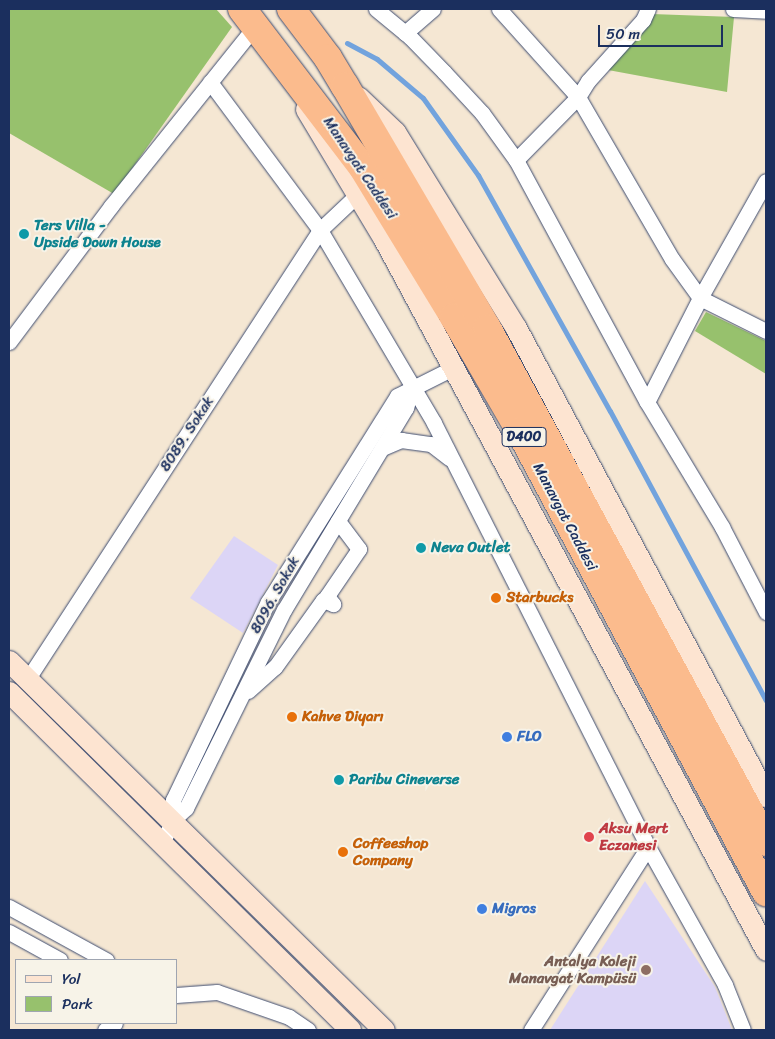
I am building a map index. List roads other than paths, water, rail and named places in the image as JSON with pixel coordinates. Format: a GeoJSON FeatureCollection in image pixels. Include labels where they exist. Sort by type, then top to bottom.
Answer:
{"type":"FeatureCollection","features":[{"type":"Feature","properties":{"kind":"highway","name":"Manavgat Caddesi"},"geometry":{"type":"LineString","coordinates":[[291,9],[328,58],[487,328],[766,842]]}},
{"type":"Feature","properties":{"kind":"highway","name":"Manavgat Caddesi"},"geometry":{"type":"LineString","coordinates":[[248,17],[363,168],[459,325],[520,431],[766,891]]}},
{"type":"Feature","properties":{"kind":"street"},"geometry":{"type":"LineString","coordinates":[[376,9],[405,33],[444,72],[482,113],[516,160],[647,402],[765,602]]}},
{"type":"Feature","properties":{"kind":"street"},"geometry":{"type":"LineString","coordinates":[[405,33],[433,9]]}},
{"type":"Feature","properties":{"kind":"street"},"geometry":{"type":"LineString","coordinates":[[499,9],[578,97],[672,260],[700,298],[766,331]]}},
{"type":"Feature","properties":{"kind":"street"},"geometry":{"type":"LineString","coordinates":[[516,160],[578,97],[588,81],[643,20],[648,9]]}},
{"type":"Feature","properties":{"kind":"street"},"geometry":{"type":"LineString","coordinates":[[734,9],[766,11]]}},
{"type":"Feature","properties":{"kind":"street"},"geometry":{"type":"LineString","coordinates":[[9,342],[111,206],[210,82],[248,17]]}},
{"type":"Feature","properties":{"kind":"street"},"geometry":{"type":"LineString","coordinates":[[290,70],[310,117],[383,238],[763,944],[766,962]]}},
{"type":"Feature","properties":{"kind":"street"},"geometry":{"type":"LineString","coordinates":[[210,82],[320,230],[413,389],[453,462],[648,848],[724,985],[743,1030]]}},
{"type":"Feature","properties":{"kind":"street"},"geometry":{"type":"LineString","coordinates":[[345,86],[396,132],[516,328],[766,796]]}},
{"type":"Feature","properties":{"kind":"street"},"geometry":{"type":"LineString","coordinates":[[647,402],[700,298],[766,181],[766,169]]}},
{"type":"Feature","properties":{"kind":"street","name":"8089. Sokak"},"geometry":{"type":"LineString","coordinates":[[27,680],[320,230],[357,195]]}},
{"type":"Feature","properties":{"kind":"street","name":"8096. Sokak"},"geometry":{"type":"LineString","coordinates":[[173,820],[173,800],[268,602],[397,396],[453,368]]}},
{"type":"Feature","properties":{"kind":"street","name":"8096. Sokak"},"geometry":{"type":"LineString","coordinates":[[161,845],[173,820],[186,808],[284,610],[406,408],[413,389]]}},
{"type":"Feature","properties":{"kind":"street"},"geometry":{"type":"LineString","coordinates":[[382,448],[401,440],[431,444],[453,462]]}},
{"type":"Feature","properties":{"kind":"street"},"geometry":{"type":"LineString","coordinates":[[241,697],[275,667],[324,600],[333,604],[328,596],[359,549],[338,521]]}},
{"type":"Feature","properties":{"kind":"street"},"geometry":{"type":"LineString","coordinates":[[9,661],[173,820],[384,1030]]}},
{"type":"Feature","properties":{"kind":"street"},"geometry":{"type":"LineString","coordinates":[[11,699],[350,1030]]}},
{"type":"Feature","properties":{"kind":"street"},"geometry":{"type":"LineString","coordinates":[[531,1030],[648,848]]}},
{"type":"Feature","properties":{"kind":"street"},"geometry":{"type":"LineString","coordinates":[[9,907],[104,959]]}},
{"type":"Feature","properties":{"kind":"street"},"geometry":{"type":"LineString","coordinates":[[9,932],[58,959]]}},
{"type":"Feature","properties":{"kind":"street"},"geometry":{"type":"LineString","coordinates":[[178,995],[216,992],[289,1018],[308,1030]]}},
{"type":"Feature","properties":{"kind":"waterway"},"geometry":{"type":"LineString","coordinates":[[347,43],[377,59],[423,98],[478,175],[610,411],[766,701]]}},
{"type":"Feature","properties":{"kind":"place","name":"Ters Villa - Upside Down House"},"geometry":{"type":"Point","coordinates":[24,234]}},
{"type":"Feature","properties":{"kind":"place","name":"Neva Outlet"},"geometry":{"type":"Point","coordinates":[421,548]}},
{"type":"Feature","properties":{"kind":"place","name":"Starbucks"},"geometry":{"type":"Point","coordinates":[496,598]}},
{"type":"Feature","properties":{"kind":"place","name":"Kahve Diyarı"},"geometry":{"type":"Point","coordinates":[292,717]}},
{"type":"Feature","properties":{"kind":"place","name":"FLO"},"geometry":{"type":"Point","coordinates":[507,737]}},
{"type":"Feature","properties":{"kind":"place","name":"Paribu Cineverse"},"geometry":{"type":"Point","coordinates":[339,780]}},
{"type":"Feature","properties":{"kind":"place","name":"Aksu Mert Eczanesi"},"geometry":{"type":"Point","coordinates":[589,837]}},
{"type":"Feature","properties":{"kind":"place","name":"Coffeeshop Company"},"geometry":{"type":"Point","coordinates":[343,852]}},
{"type":"Feature","properties":{"kind":"place","name":"Migros"},"geometry":{"type":"Point","coordinates":[482,909]}},
{"type":"Feature","properties":{"kind":"place","name":"Antalya Koleji Manavgat Kampüsü"},"geometry":{"type":"Point","coordinates":[646,970]}}]}
